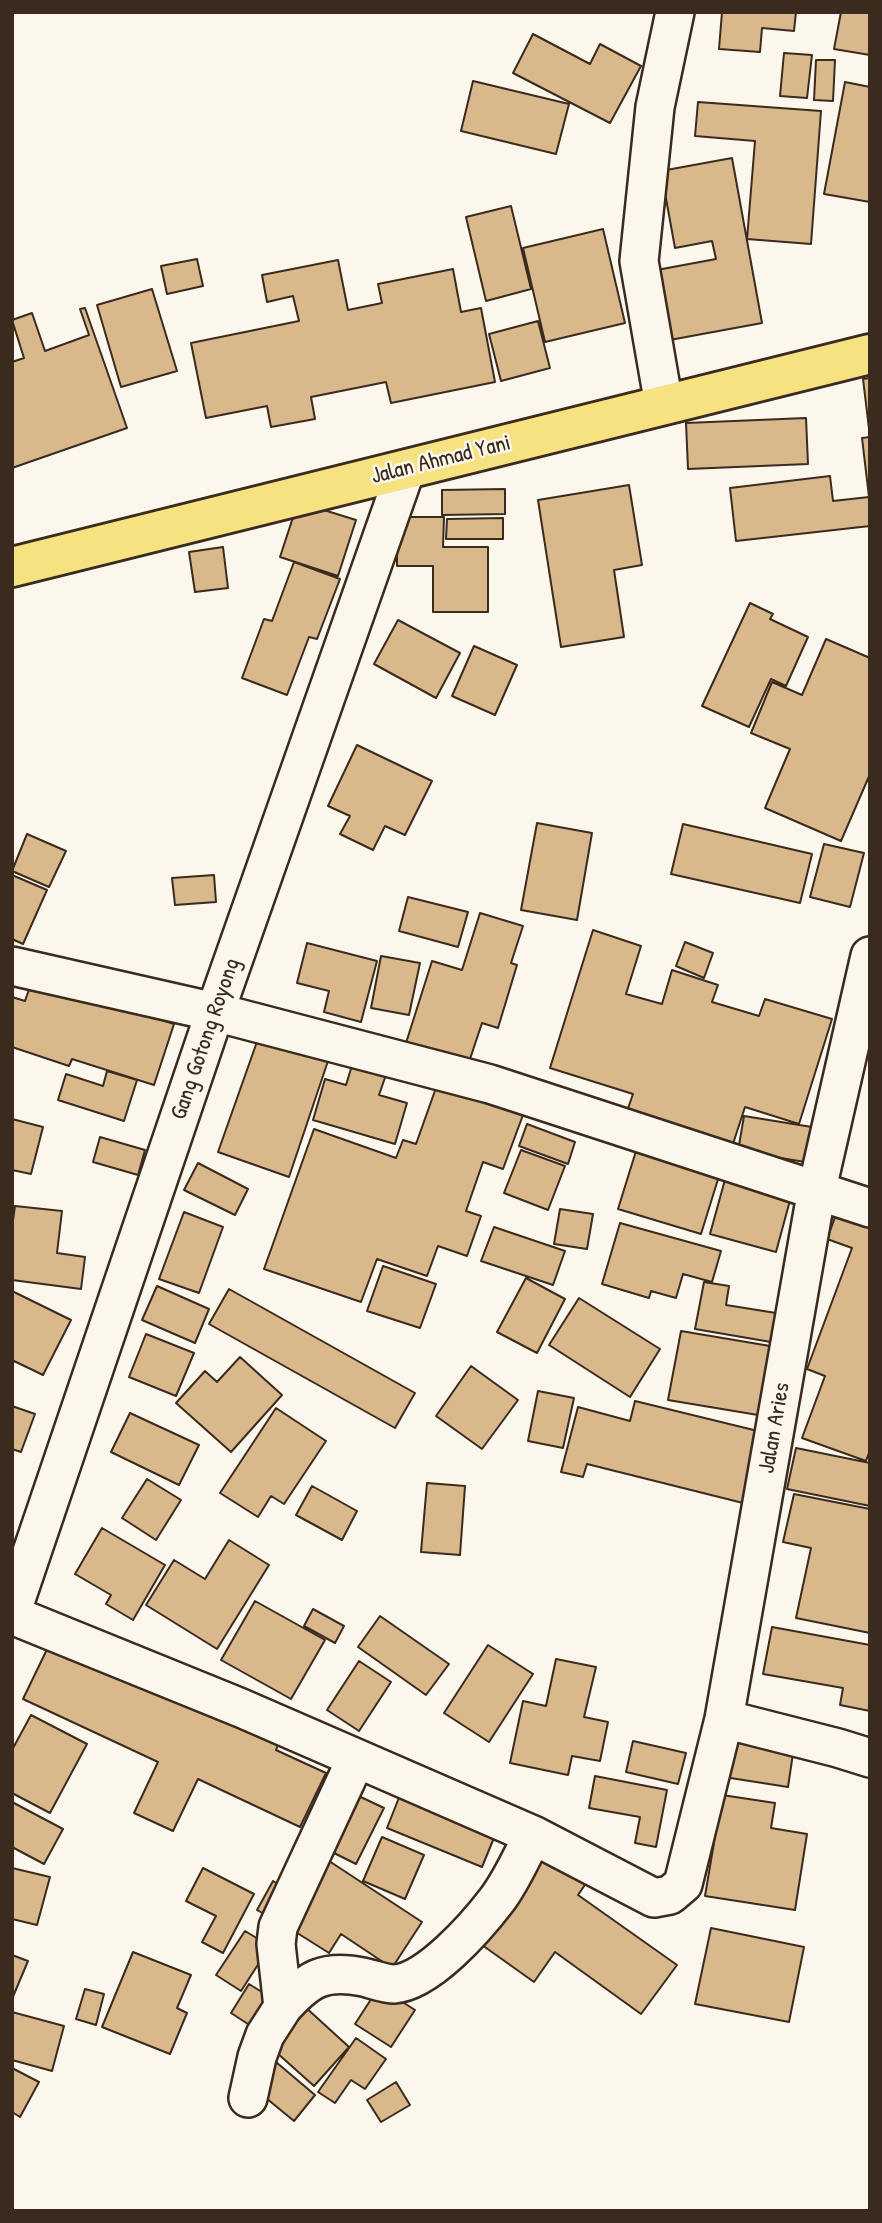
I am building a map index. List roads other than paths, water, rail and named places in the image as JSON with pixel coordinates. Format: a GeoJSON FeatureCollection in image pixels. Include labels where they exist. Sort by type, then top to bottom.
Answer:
{"type":"FeatureCollection","features":[{"type":"Feature","properties":{"kind":"highway","name":"Jalan Ahmad Yani"},"geometry":{"type":"LineString","coordinates":[[12,567],[870,354]]}},
{"type":"Feature","properties":{"kind":"street"},"geometry":{"type":"LineString","coordinates":[[664,405],[639,261],[655,107],[675,12]]}},
{"type":"Feature","properties":{"kind":"street","name":"Gang Gotong Royong"},"geometry":{"type":"LineString","coordinates":[[12,1613],[215,1012],[406,469]]}},
{"type":"Feature","properties":{"kind":"street","name":"Jalan Aries"},"geometry":{"type":"LineString","coordinates":[[533,1835],[654,1898],[670,1895],[683,1884],[724,1718],[817,1189],[870,956]]}},
{"type":"Feature","properties":{"kind":"street"},"geometry":{"type":"LineString","coordinates":[[12,966],[215,1012],[490,1084],[870,1208]]}},
{"type":"Feature","properties":{"kind":"street"},"geometry":{"type":"LineString","coordinates":[[12,1613],[241,1708],[533,1835],[498,1899],[452,1949],[421,1976],[394,1984],[350,1975],[320,1976],[300,1988],[283,2007],[265,2035],[248,2098]]}},
{"type":"Feature","properties":{"kind":"street"},"geometry":{"type":"LineString","coordinates":[[724,1718],[870,1758]]}},
{"type":"Feature","properties":{"kind":"street"},"geometry":{"type":"LineString","coordinates":[[283,2007],[276,1944],[278,1927],[356,1759]]}}]}
